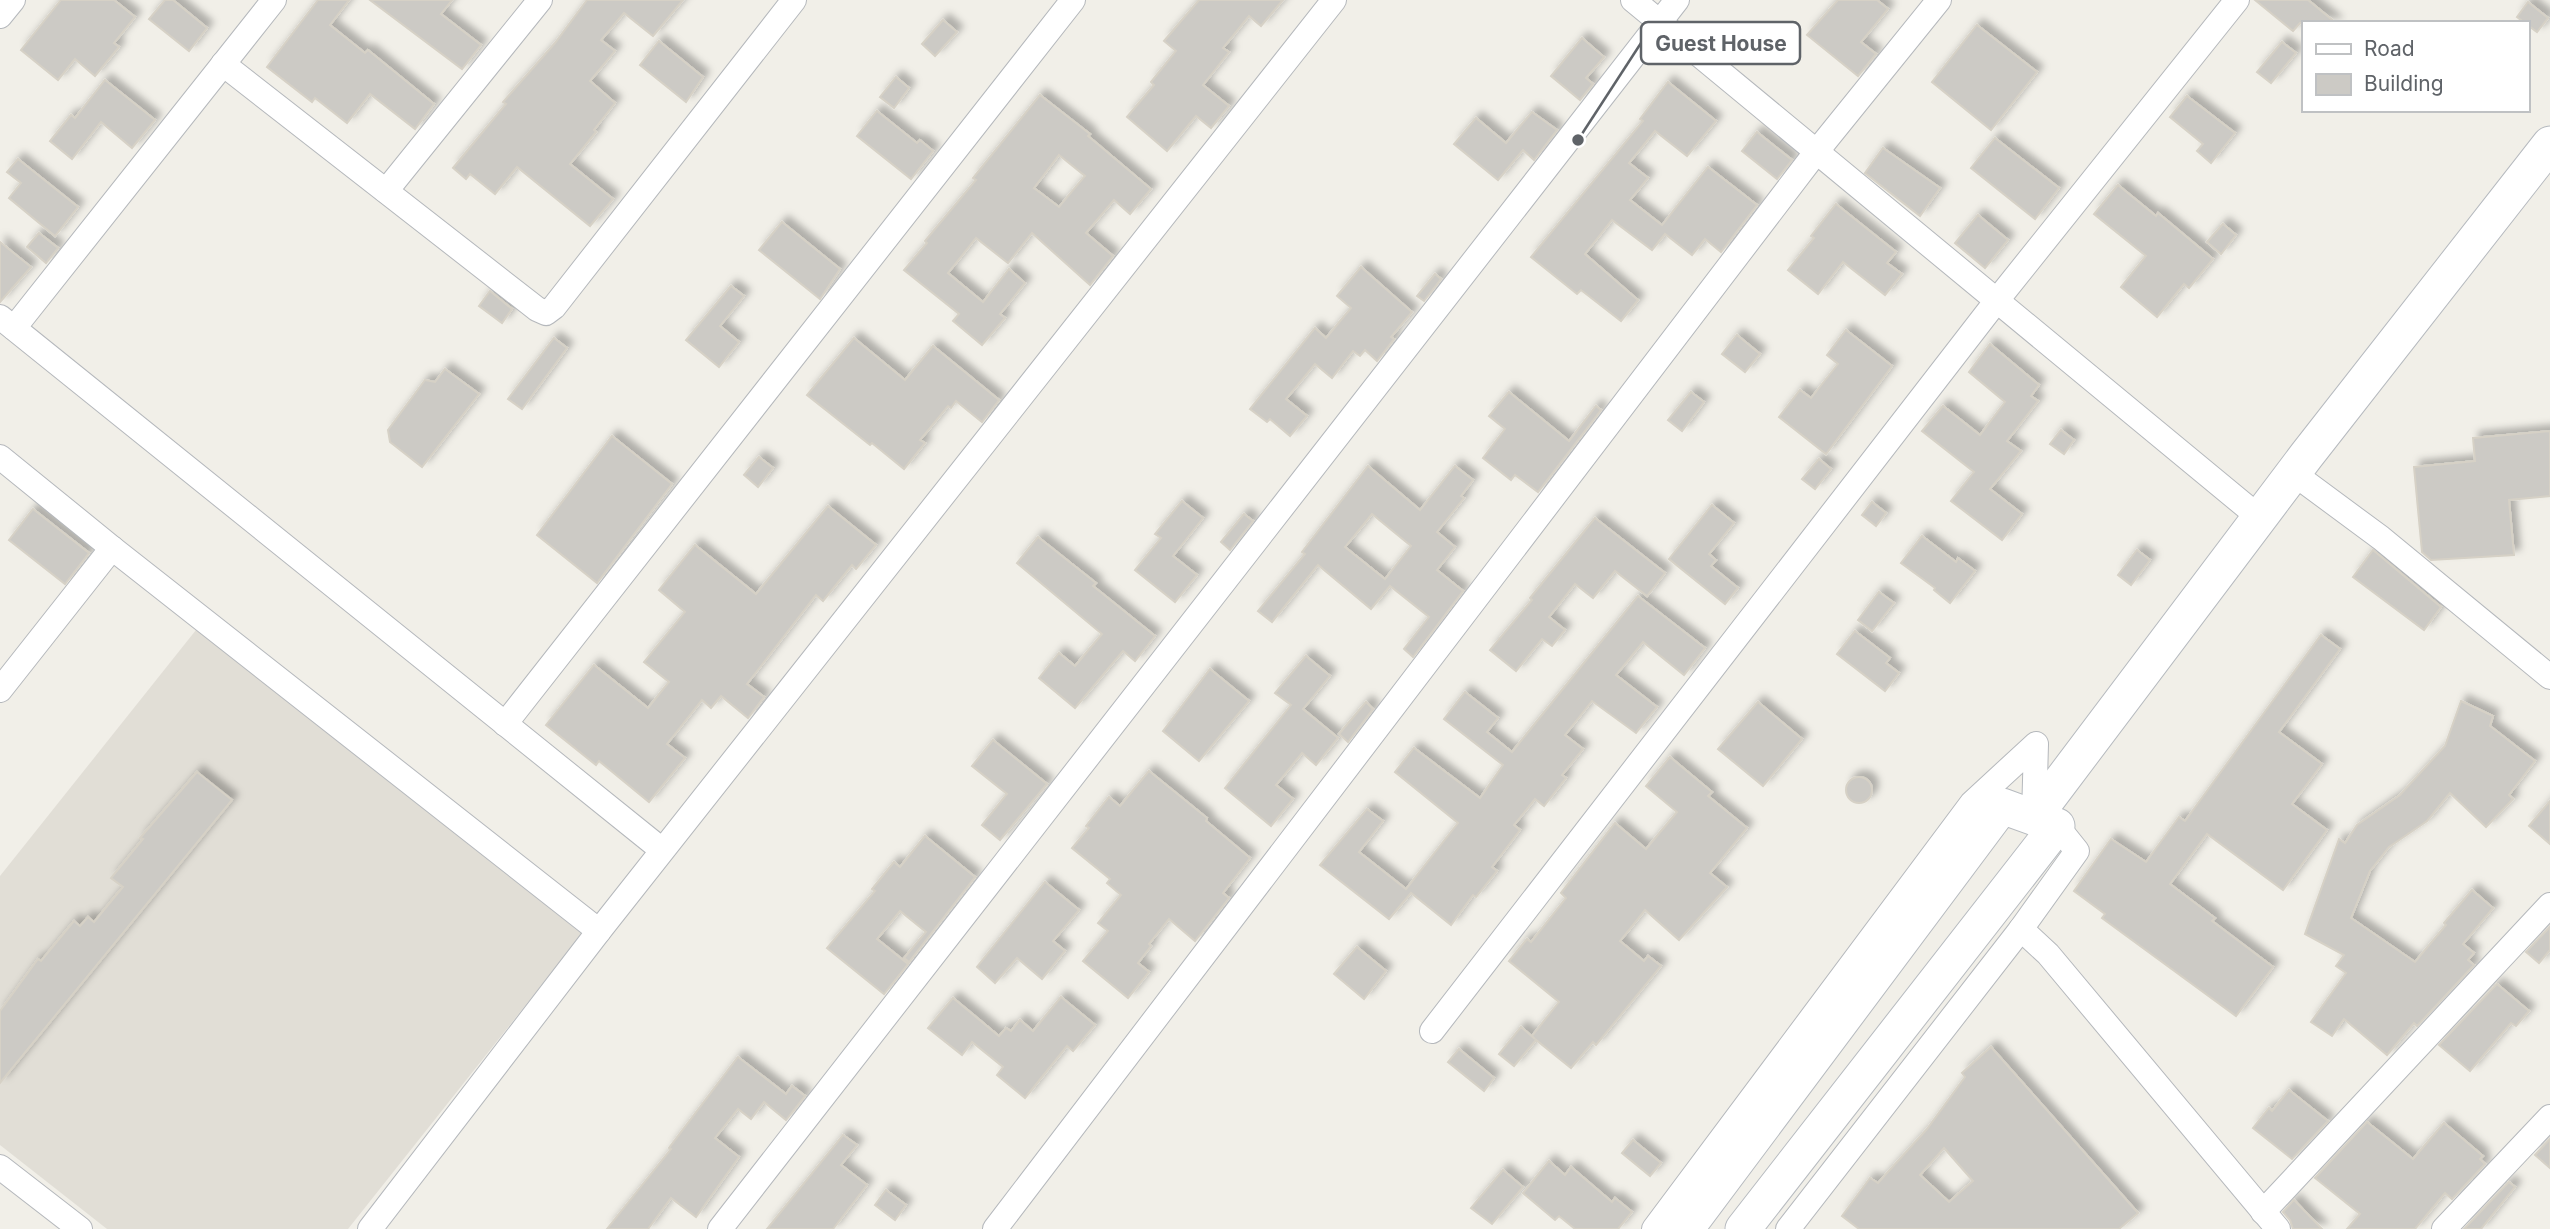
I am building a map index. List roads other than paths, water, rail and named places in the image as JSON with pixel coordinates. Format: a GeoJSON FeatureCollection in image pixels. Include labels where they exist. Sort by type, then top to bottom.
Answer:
{"type":"FeatureCollection","features":[{"type":"Feature","properties":{"kind":"main road"},"geometry":{"type":"LineString","coordinates":[[1743,1229],[2046,821],[2260,518],[2550,144]]}},
{"type":"Feature","properties":{"kind":"main road"},"geometry":{"type":"LineString","coordinates":[[1686,1229],[2002,806],[2046,821]]}},
{"type":"Feature","properties":{"kind":"street"},"geometry":{"type":"LineString","coordinates":[[0,16],[13,0]]}},
{"type":"Feature","properties":{"kind":"street"},"geometry":{"type":"LineString","coordinates":[[274,0],[7,323],[662,850]]}},
{"type":"Feature","properties":{"kind":"street"},"geometry":{"type":"LineString","coordinates":[[386,191],[540,0]]}},
{"type":"Feature","properties":{"kind":"street"},"geometry":{"type":"LineString","coordinates":[[223,64],[537,309],[546,313],[554,307],[794,0]]}},
{"type":"Feature","properties":{"kind":"street"},"geometry":{"type":"LineString","coordinates":[[505,724],[1073,0]]}},
{"type":"Feature","properties":{"kind":"street"},"geometry":{"type":"LineString","coordinates":[[370,1229],[598,930],[1334,0]]}},
{"type":"Feature","properties":{"kind":"street"},"geometry":{"type":"LineString","coordinates":[[1633,0],[2260,518]]}},
{"type":"Feature","properties":{"kind":"street"},"geometry":{"type":"LineString","coordinates":[[720,1229],[1677,0]]}},
{"type":"Feature","properties":{"kind":"street"},"geometry":{"type":"LineString","coordinates":[[995,1229],[1817,151],[1939,0]]}},
{"type":"Feature","properties":{"kind":"street"},"geometry":{"type":"LineString","coordinates":[[1432,1031],[1998,299],[2237,0]]}},
{"type":"Feature","properties":{"kind":"street"},"geometry":{"type":"LineString","coordinates":[[0,457],[598,930]]}},
{"type":"Feature","properties":{"kind":"street"},"geometry":{"type":"LineString","coordinates":[[2293,474],[2381,538],[2550,677]]}},
{"type":"Feature","properties":{"kind":"street"},"geometry":{"type":"LineString","coordinates":[[0,690],[112,548]]}},
{"type":"Feature","properties":{"kind":"street"},"geometry":{"type":"LineString","coordinates":[[1654,1229],[1972,803],[2036,744],[2046,821],[2077,851],[2021,929],[1788,1229]]}},
{"type":"Feature","properties":{"kind":"street"},"geometry":{"type":"LineString","coordinates":[[2021,929],[2048,954],[2270,1221],[2550,905]]}},
{"type":"Feature","properties":{"kind":"street"},"geometry":{"type":"LineString","coordinates":[[2444,1229],[2550,1117]]}},
{"type":"Feature","properties":{"kind":"street"},"geometry":{"type":"LineString","coordinates":[[0,1167],[80,1229]]}},
{"type":"Feature","properties":{"kind":"place","name":"Guest House"},"geometry":{"type":"Point","coordinates":[1578,140]}}]}
